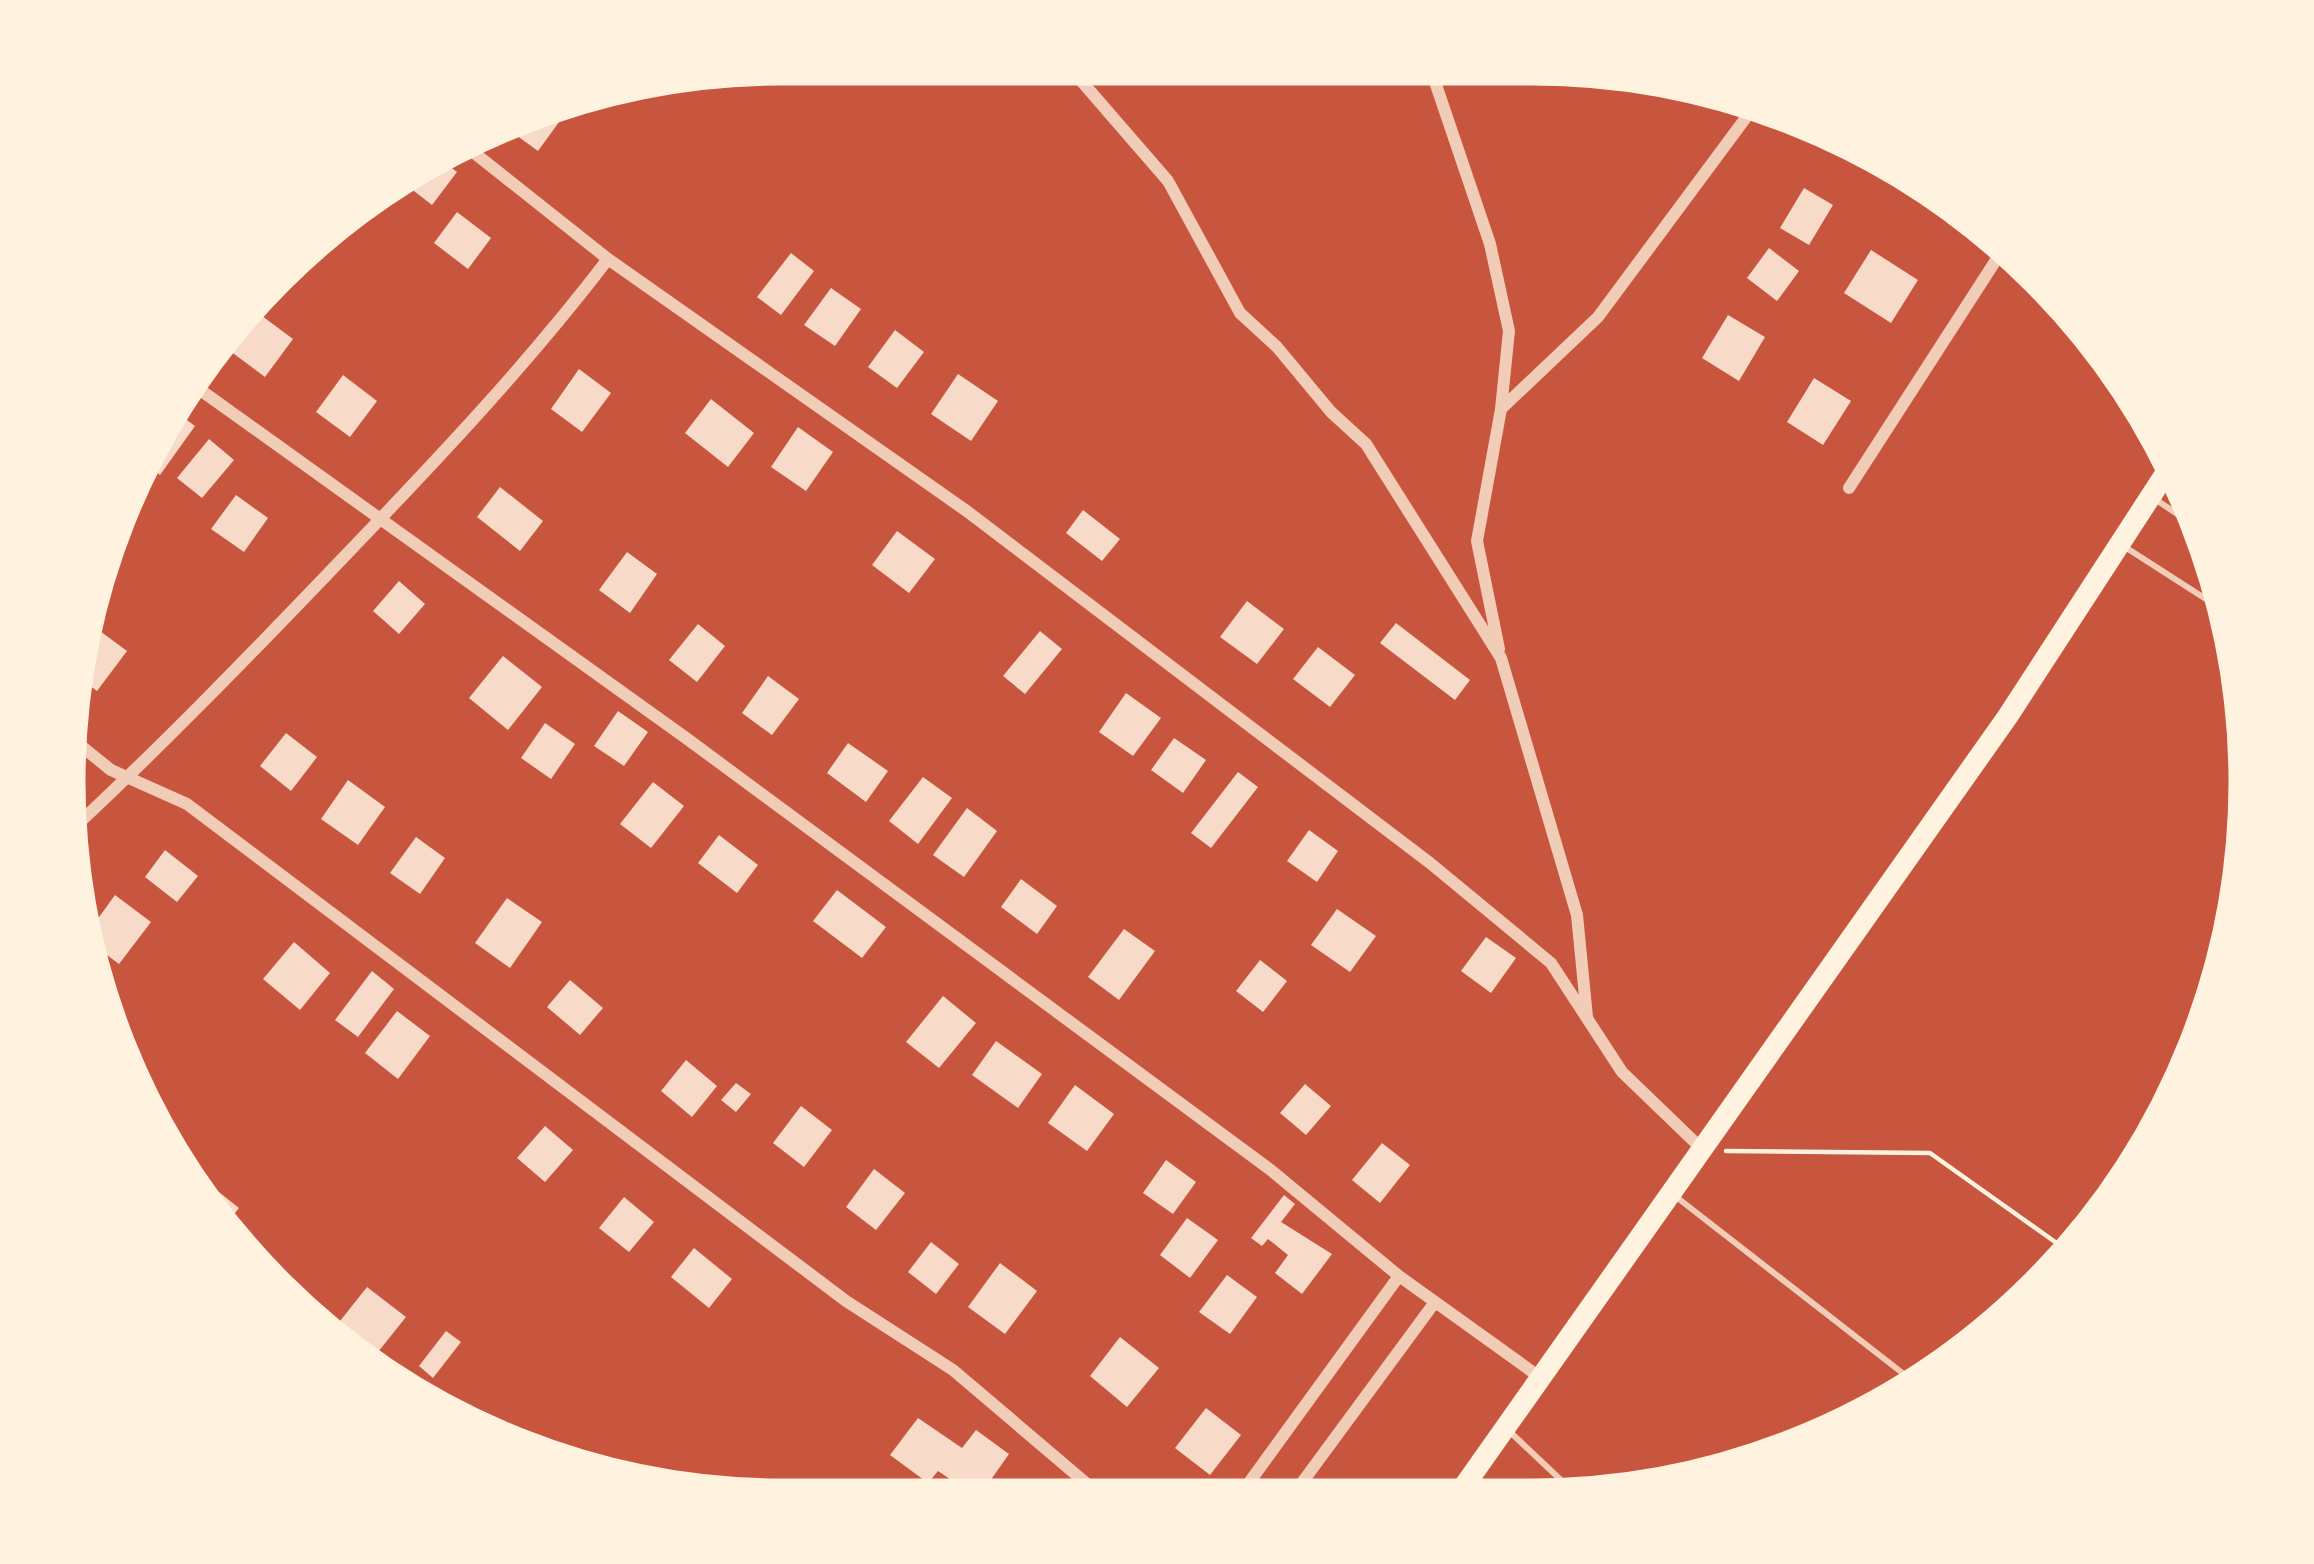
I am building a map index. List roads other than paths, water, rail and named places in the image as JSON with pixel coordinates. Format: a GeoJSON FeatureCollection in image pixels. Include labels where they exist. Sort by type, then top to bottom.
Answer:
{"type":"FeatureCollection","features":[{"type":"Feature","properties":{"kind":"highway"},"geometry":{"type":"LineString","coordinates":[[1464,1486],[2008,716],[2165,475]]}},
{"type":"Feature","properties":{"kind":"street"},"geometry":{"type":"LineString","coordinates":[[1078,78],[1168,181],[1240,313],[1366,444],[1501,658]]}},
{"type":"Feature","properties":{"kind":"street"},"geometry":{"type":"LineString","coordinates":[[1434,78],[1490,244],[1509,331],[1501,409],[1477,542],[1501,658],[1577,915],[1587,1019]]}},
{"type":"Feature","properties":{"kind":"street"},"geometry":{"type":"LineString","coordinates":[[1501,409],[1598,317],[1750,113]]}},
{"type":"Feature","properties":{"kind":"street"},"geometry":{"type":"LineString","coordinates":[[472,151],[608,259],[968,512],[1430,862],[1551,963],[1622,1072],[1702,1150]]}},
{"type":"Feature","properties":{"kind":"street"},"geometry":{"type":"LineString","coordinates":[[1849,488],[1999,256]]}},
{"type":"Feature","properties":{"kind":"street"},"geometry":{"type":"LineString","coordinates":[[80,822],[380,519],[552,332],[608,259]]}},
{"type":"Feature","properties":{"kind":"street"},"geometry":{"type":"LineString","coordinates":[[199,389],[686,738],[1252,1157],[1400,1276],[1541,1378]]}},
{"type":"Feature","properties":{"kind":"street"},"geometry":{"type":"LineString","coordinates":[[80,745],[111,770],[187,803],[846,1300],[953,1370],[1090,1486]]}},
{"type":"Feature","properties":{"kind":"street"},"geometry":{"type":"LineString","coordinates":[[1247,1486],[1400,1276]]}},
{"type":"Feature","properties":{"kind":"street"},"geometry":{"type":"LineString","coordinates":[[1300,1486],[1436,1302]]}},
{"type":"Feature","properties":{"kind":"lane"},"geometry":{"type":"LineString","coordinates":[[2152,496],[2184,518]]}},
{"type":"Feature","properties":{"kind":"lane"},"geometry":{"type":"LineString","coordinates":[[2122,544],[2213,603]]}},
{"type":"Feature","properties":{"kind":"lane"},"geometry":{"type":"LineString","coordinates":[[1672,1194],[1907,1377]]}},
{"type":"Feature","properties":{"kind":"lane"},"geometry":{"type":"LineString","coordinates":[[1505,1428],[1566,1485]]}}]}
